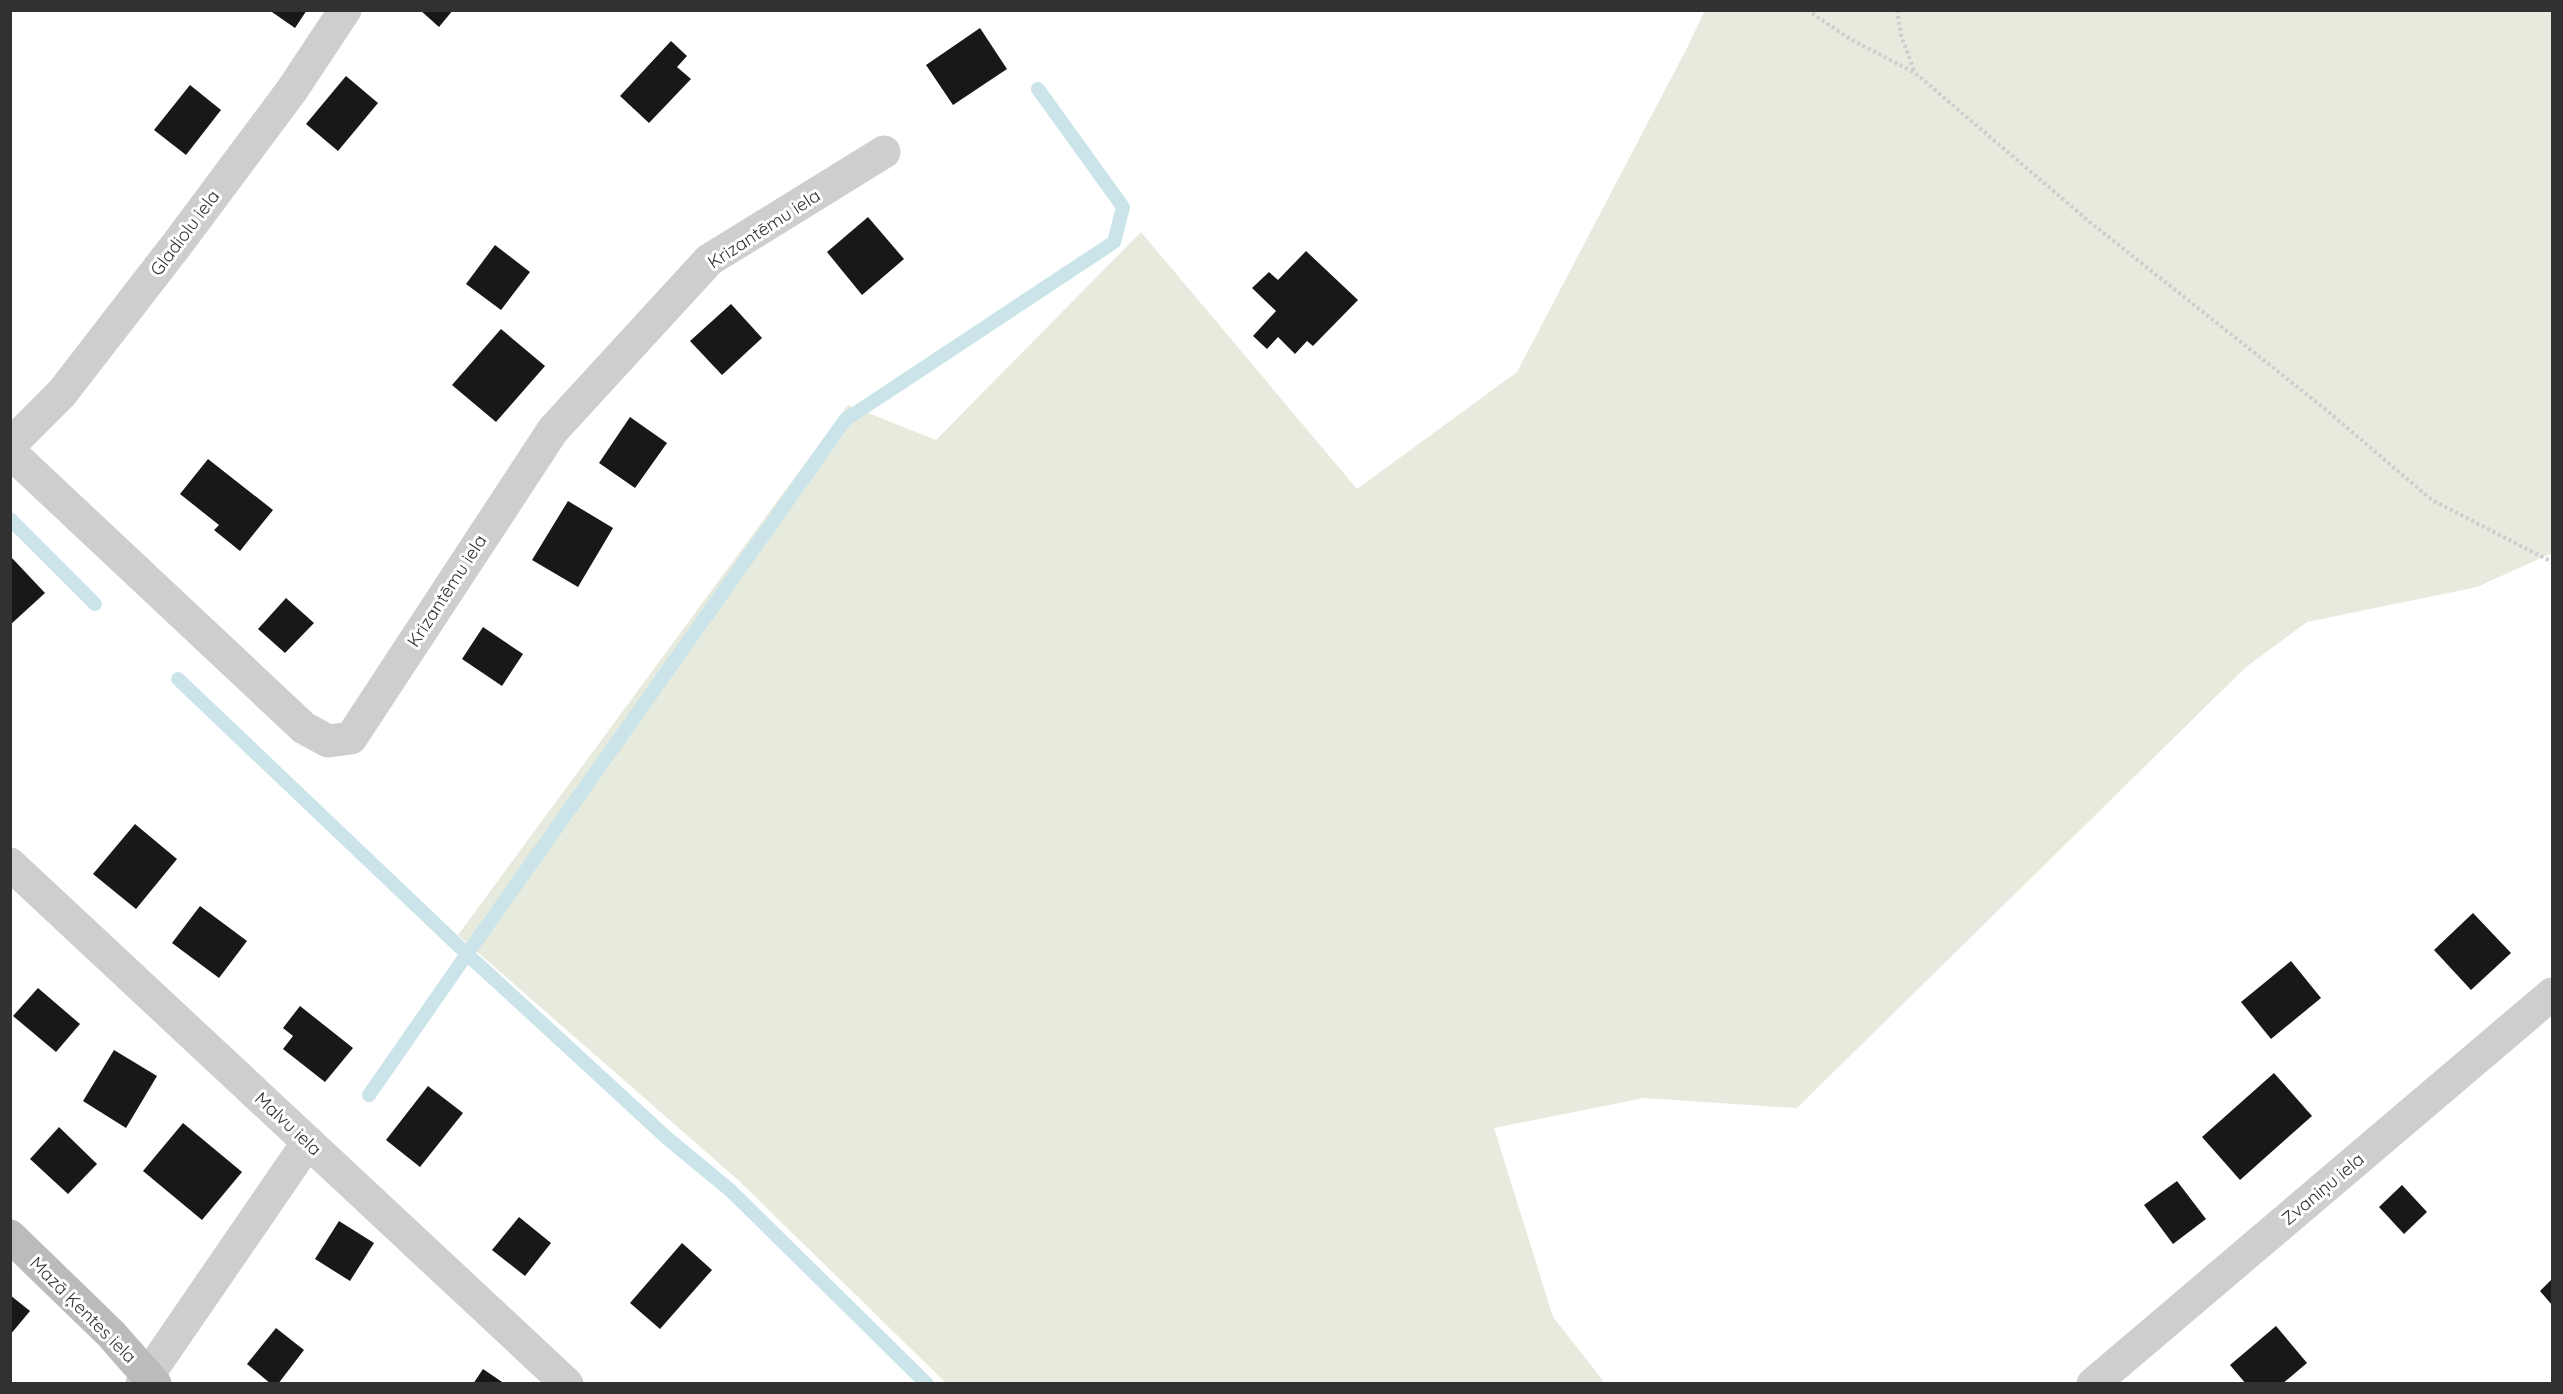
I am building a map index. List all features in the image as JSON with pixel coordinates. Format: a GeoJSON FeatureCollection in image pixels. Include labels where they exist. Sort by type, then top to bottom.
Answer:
{"type":"FeatureCollection","features":[{"type":"Feature","properties":{"kind":"street","name":"Gladiolu iela"},"geometry":{"type":"LineString","coordinates":[[10,445],[62,393],[171,253],[292,90],[345,10]]}},
{"type":"Feature","properties":{"kind":"street","name":"Krizantēmu iela"},"geometry":{"type":"LineString","coordinates":[[10,452],[304,728],[327,741],[351,738],[553,430],[709,260],[884,152]]}},
{"type":"Feature","properties":{"kind":"street","name":"Malvu iela"},"geometry":{"type":"LineString","coordinates":[[10,864],[567,1383]]}},
{"type":"Feature","properties":{"kind":"street","name":"Zvaniņu iela"},"geometry":{"type":"LineString","coordinates":[[2093,1383],[2553,994]]}},
{"type":"Feature","properties":{"kind":"street"},"geometry":{"type":"LineString","coordinates":[[148,1381],[308,1142]]}},
{"type":"Feature","properties":{"kind":"street","name":"Mazā Ķentes iela"},"geometry":{"type":"LineString","coordinates":[[10,1236],[111,1334],[148,1381]]}},
{"type":"Feature","properties":{"kind":"path"},"geometry":{"type":"LineString","coordinates":[[1807,10],[1850,39],[1915,73],[2091,223],[2325,409],[2432,500],[2553,562]]}},
{"type":"Feature","properties":{"kind":"path"},"geometry":{"type":"LineString","coordinates":[[1897,10],[1901,35],[1915,73]]}},
{"type":"Feature","properties":{"kind":"shaded area"},"geometry":{"type":"Polygon","coordinates":[[[1705,10],[2552,11],[2552,553],[2477,587],[2307,622],[2246,667],[1797,1108],[1644,1098],[1494,1128],[1553,1317],[1605,1383],[946,1383],[737,1179],[458,935],[848,405],[936,440],[1141,232],[1357,489],[1517,372],[1705,10]]]}},
{"type":"Feature","properties":{"kind":"building"},"geometry":{"type":"Polygon","coordinates":[[[269,10],[307,10],[295,28],[269,10]]]}},
{"type":"Feature","properties":{"kind":"building"},"geometry":{"type":"Polygon","coordinates":[[[420,10],[453,10],[439,27],[420,10]]]}},
{"type":"Feature","properties":{"kind":"building"},"geometry":{"type":"Polygon","coordinates":[[[980,28],[1007,69],[953,105],[926,65],[980,28]]]}},
{"type":"Feature","properties":{"kind":"building"},"geometry":{"type":"Polygon","coordinates":[[[671,41],[687,56],[677,67],[691,79],[649,123],[620,96],[671,41]]]}},
{"type":"Feature","properties":{"kind":"building"},"geometry":{"type":"Polygon","coordinates":[[[346,76],[378,103],[338,151],[306,124],[346,76]]]}},
{"type":"Feature","properties":{"kind":"building"},"geometry":{"type":"Polygon","coordinates":[[[190,85],[221,110],[186,155],[154,130],[190,85]]]}},
{"type":"Feature","properties":{"kind":"building"},"geometry":{"type":"Polygon","coordinates":[[[868,217],[904,259],[862,295],[827,252],[868,217]]]}},
{"type":"Feature","properties":{"kind":"building"},"geometry":{"type":"Polygon","coordinates":[[[495,245],[530,272],[501,310],[466,284],[495,245]]]}},
{"type":"Feature","properties":{"kind":"building"},"geometry":{"type":"Polygon","coordinates":[[[1306,251],[1358,300],[1313,346],[1307,341],[1295,354],[1278,337],[1267,349],[1253,336],[1276,311],[1252,288],[1269,272],[1278,280],[1306,251]]]}},
{"type":"Feature","properties":{"kind":"building"},"geometry":{"type":"Polygon","coordinates":[[[731,304],[762,338],[722,375],[690,341],[731,304]]]}},
{"type":"Feature","properties":{"kind":"building"},"geometry":{"type":"Polygon","coordinates":[[[501,329],[545,366],[496,422],[452,385],[501,329]]]}},
{"type":"Feature","properties":{"kind":"building"},"geometry":{"type":"Polygon","coordinates":[[[630,417],[667,443],[635,488],[599,463],[630,417]]]}},
{"type":"Feature","properties":{"kind":"building"},"geometry":{"type":"Polygon","coordinates":[[[208,459],[273,510],[240,551],[214,530],[219,525],[180,494],[208,459]]]}},
{"type":"Feature","properties":{"kind":"building"},"geometry":{"type":"Polygon","coordinates":[[[568,501],[613,528],[578,587],[532,560],[568,501]]]}},
{"type":"Feature","properties":{"kind":"building"},"geometry":{"type":"Polygon","coordinates":[[[12,558],[45,593],[10,625],[10,560],[12,558]]]}},
{"type":"Feature","properties":{"kind":"building"},"geometry":{"type":"Polygon","coordinates":[[[286,598],[314,623],[285,653],[258,629],[286,598]]]}},
{"type":"Feature","properties":{"kind":"building"},"geometry":{"type":"Polygon","coordinates":[[[483,627],[523,654],[502,686],[462,659],[483,627]]]}},
{"type":"Feature","properties":{"kind":"building"},"geometry":{"type":"Polygon","coordinates":[[[135,824],[177,859],[136,909],[93,874],[135,824]]]}},
{"type":"Feature","properties":{"kind":"building"},"geometry":{"type":"Polygon","coordinates":[[[200,906],[247,941],[219,978],[172,943],[200,906]]]}},
{"type":"Feature","properties":{"kind":"building"},"geometry":{"type":"Polygon","coordinates":[[[2473,913],[2511,953],[2471,990],[2434,950],[2473,913]]]}},
{"type":"Feature","properties":{"kind":"building"},"geometry":{"type":"Polygon","coordinates":[[[2291,961],[2321,998],[2271,1039],[2241,1002],[2291,961]]]}},
{"type":"Feature","properties":{"kind":"building"},"geometry":{"type":"Polygon","coordinates":[[[38,988],[80,1024],[56,1052],[13,1016],[38,988]]]}},
{"type":"Feature","properties":{"kind":"building"},"geometry":{"type":"Polygon","coordinates":[[[300,1006],[353,1048],[325,1082],[283,1049],[293,1036],[283,1028],[300,1006]]]}},
{"type":"Feature","properties":{"kind":"building"},"geometry":{"type":"Polygon","coordinates":[[[114,1050],[157,1076],[126,1128],[83,1101],[114,1050]]]}},
{"type":"Feature","properties":{"kind":"building"},"geometry":{"type":"Polygon","coordinates":[[[2274,1073],[2312,1116],[2240,1180],[2202,1137],[2274,1073]]]}},
{"type":"Feature","properties":{"kind":"building"},"geometry":{"type":"Polygon","coordinates":[[[428,1086],[463,1113],[420,1167],[386,1140],[428,1086]]]}},
{"type":"Feature","properties":{"kind":"building"},"geometry":{"type":"Polygon","coordinates":[[[183,1123],[242,1172],[202,1220],[143,1171],[183,1123]]]}},
{"type":"Feature","properties":{"kind":"building"},"geometry":{"type":"Polygon","coordinates":[[[59,1127],[97,1164],[68,1194],[30,1159],[59,1127]]]}},
{"type":"Feature","properties":{"kind":"building"},"geometry":{"type":"Polygon","coordinates":[[[2177,1181],[2206,1219],[2173,1244],[2144,1205],[2177,1181]]]}},
{"type":"Feature","properties":{"kind":"building"},"geometry":{"type":"Polygon","coordinates":[[[2402,1185],[2427,1212],[2404,1234],[2379,1207],[2402,1185]]]}},
{"type":"Feature","properties":{"kind":"building"},"geometry":{"type":"Polygon","coordinates":[[[519,1217],[551,1243],[525,1276],[492,1250],[519,1217]]]}},
{"type":"Feature","properties":{"kind":"building"},"geometry":{"type":"Polygon","coordinates":[[[339,1221],[374,1243],[350,1281],[315,1259],[339,1221]]]}},
{"type":"Feature","properties":{"kind":"building"},"geometry":{"type":"Polygon","coordinates":[[[682,1243],[712,1270],[660,1329],[630,1303],[682,1243]]]}},
{"type":"Feature","properties":{"kind":"building"},"geometry":{"type":"Polygon","coordinates":[[[2552,1279],[2552,1305],[2540,1291],[2552,1279]]]}},
{"type":"Feature","properties":{"kind":"building"},"geometry":{"type":"Polygon","coordinates":[[[10,1295],[30,1311],[10,1335],[10,1295]]]}},
{"type":"Feature","properties":{"kind":"building"},"geometry":{"type":"Polygon","coordinates":[[[2276,1326],[2307,1363],[2282,1384],[2246,1384],[2230,1365],[2276,1326]]]}},
{"type":"Feature","properties":{"kind":"building"},"geometry":{"type":"Polygon","coordinates":[[[276,1328],[304,1350],[278,1384],[271,1384],[247,1364],[276,1328]]]}},
{"type":"Feature","properties":{"kind":"building"},"geometry":{"type":"Polygon","coordinates":[[[483,1369],[505,1384],[473,1384],[483,1369]]]}},
{"type":"Feature","properties":{"kind":"waterway"},"geometry":{"type":"LineString","coordinates":[[927,1384],[730,1190],[667,1138],[467,954],[845,420],[1114,242],[1123,207],[1038,89]]}},
{"type":"Feature","properties":{"kind":"waterway"},"geometry":{"type":"LineString","coordinates":[[10,519],[95,604]]}},
{"type":"Feature","properties":{"kind":"waterway"},"geometry":{"type":"LineString","coordinates":[[178,679],[467,954],[369,1095]]}}]}
